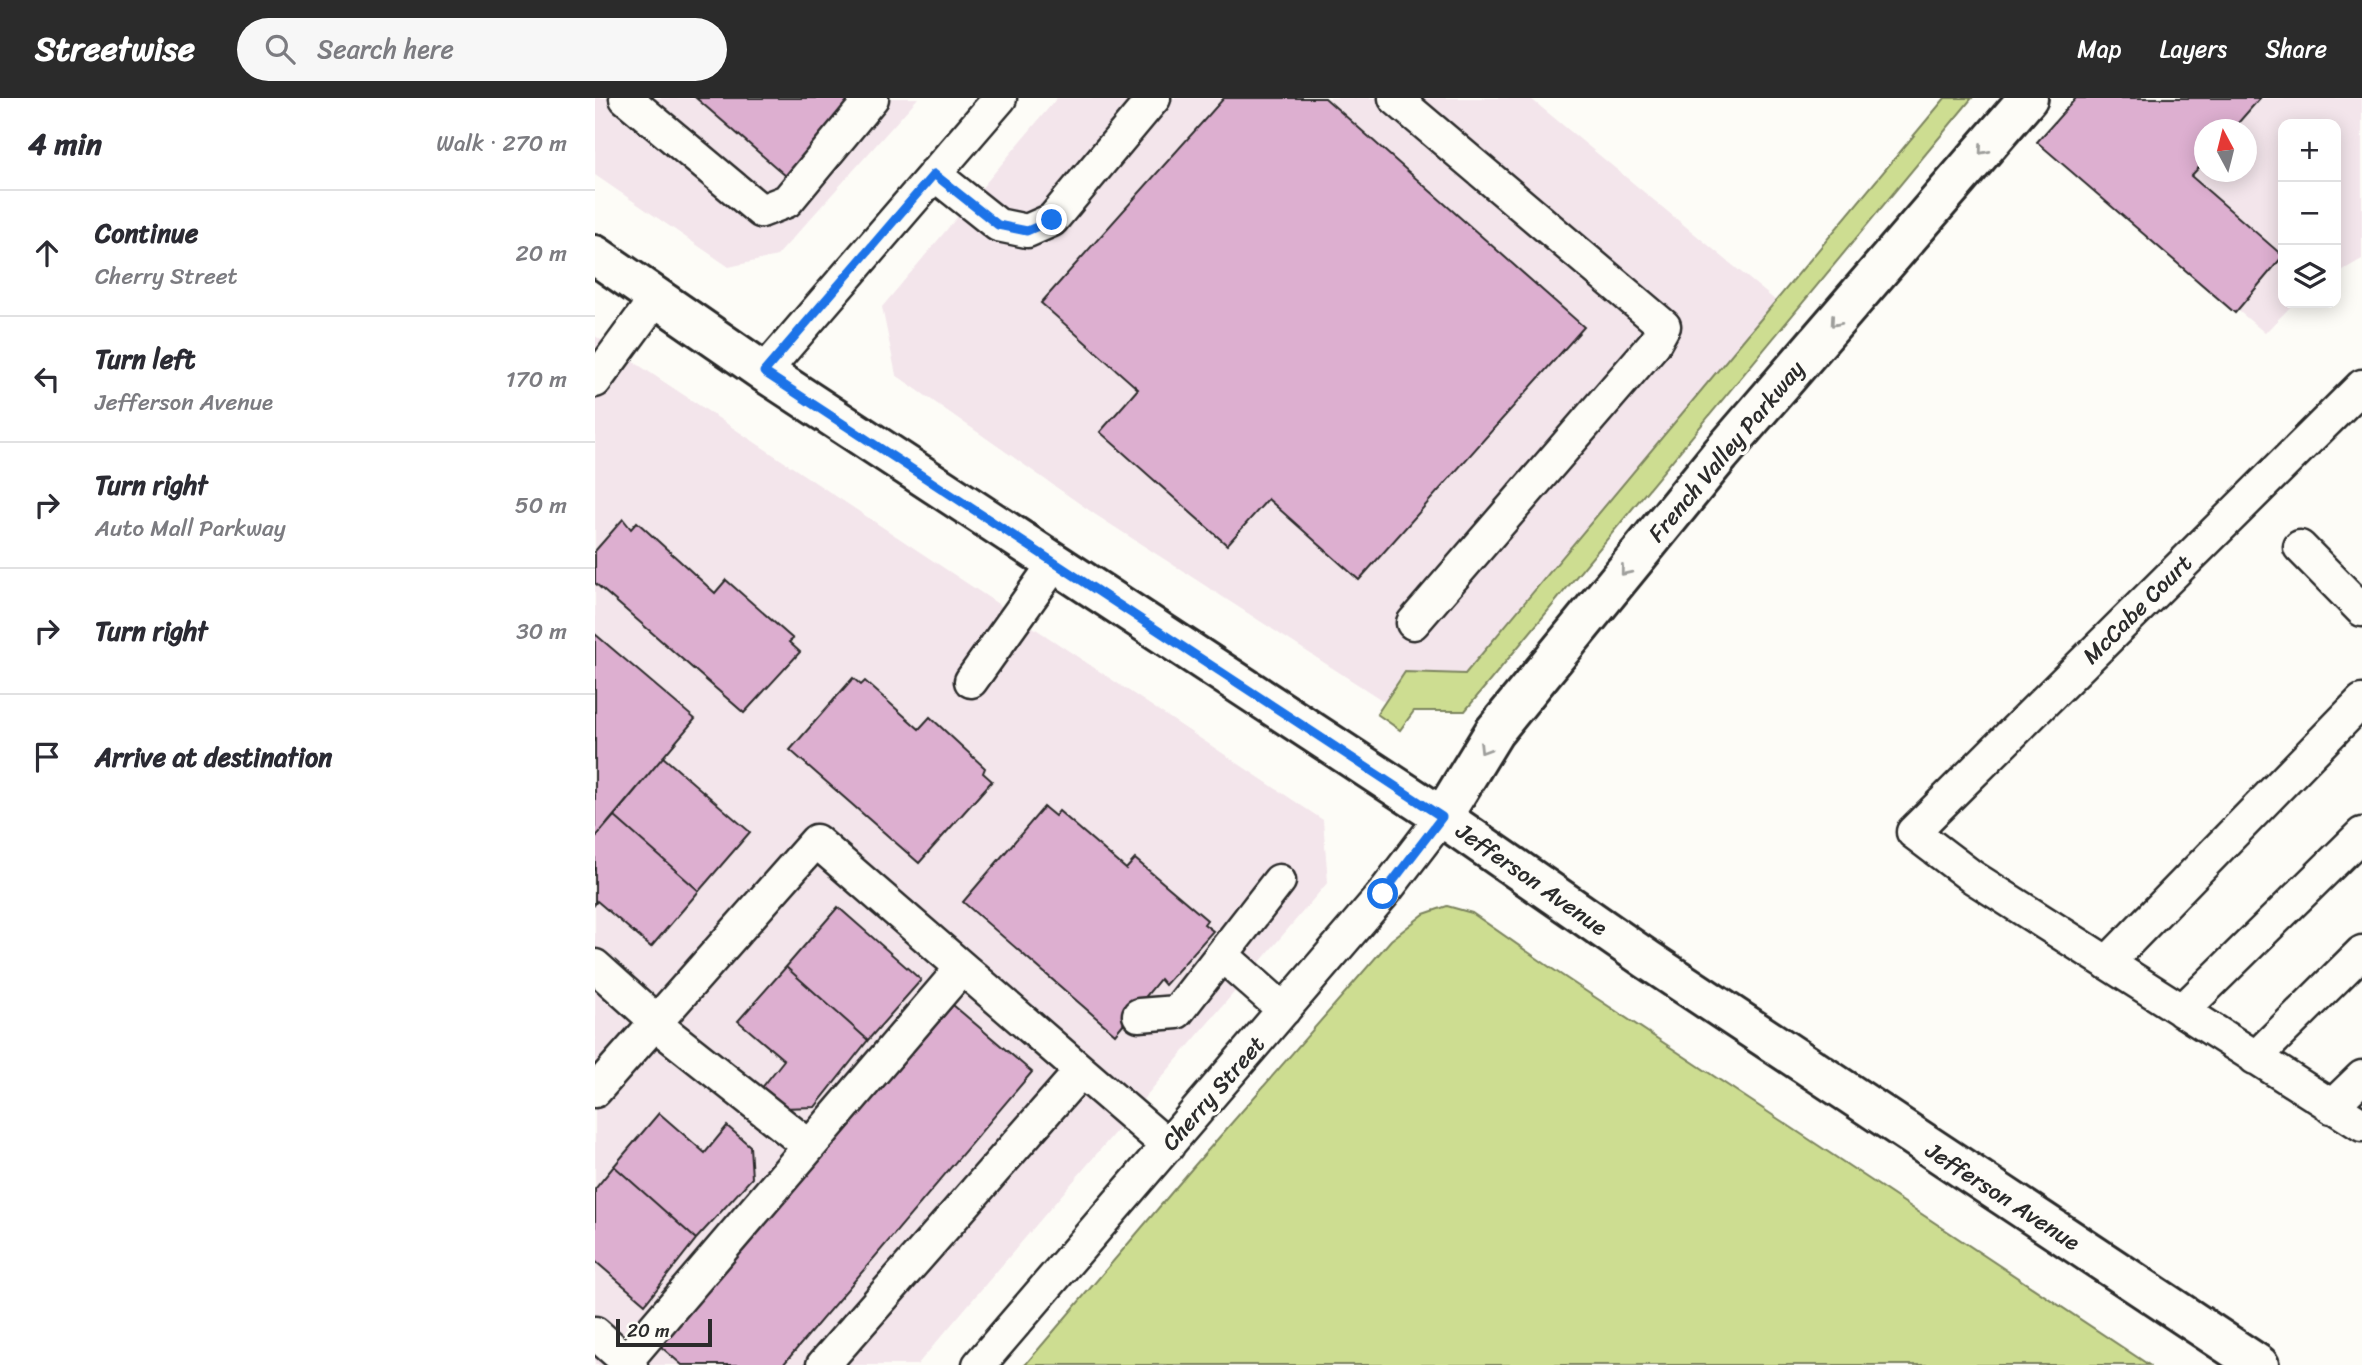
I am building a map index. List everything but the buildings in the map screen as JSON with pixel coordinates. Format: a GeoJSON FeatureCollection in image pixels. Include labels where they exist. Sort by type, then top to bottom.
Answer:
{"type":"FeatureCollection","features":[{"type":"Feature","properties":{"kind":"main road","name":"French Valley Parkway"},"geometry":{"type":"LineString","coordinates":[[1442,817],[1494,732],[1520,700],[1720,455],[2028,98]]}},
{"type":"Feature","properties":{"kind":"main road","name":"Jefferson Avenue"},"geometry":{"type":"LineString","coordinates":[[595,255],[764,372],[1442,817],[1671,975],[2259,1365]]}},
{"type":"Feature","properties":{"kind":"street"},"geometry":{"type":"LineString","coordinates":[[626,98],[761,211],[787,201],[872,98]]}},
{"type":"Feature","properties":{"kind":"street"},"geometry":{"type":"LineString","coordinates":[[764,372],[1000,98]]}},
{"type":"Feature","properties":{"kind":"street"},"geometry":{"type":"LineString","coordinates":[[934,174],[998,225],[1027,231],[1052,220],[1154,98]]}},
{"type":"Feature","properties":{"kind":"street"},"geometry":{"type":"LineString","coordinates":[[1395,98],[1664,326],[1654,344],[1413,623]]}},
{"type":"Feature","properties":{"kind":"street"},"geometry":{"type":"LineString","coordinates":[[595,381],[656,298]]}},
{"type":"Feature","properties":{"kind":"street","name":"McCabe Court"},"geometry":{"type":"LineString","coordinates":[[2107,963],[1971,876],[1913,832],[2362,386]]}},
{"type":"Feature","properties":{"kind":"street"},"geometry":{"type":"LineString","coordinates":[[2300,548],[2362,611]]}},
{"type":"Feature","properties":{"kind":"street"},"geometry":{"type":"LineString","coordinates":[[971,681],[1055,563]]}},
{"type":"Feature","properties":{"kind":"street"},"geometry":{"type":"LineString","coordinates":[[2362,701],[2107,963],[2362,1125]]}},
{"type":"Feature","properties":{"kind":"street","name":"Cherry Street"},"geometry":{"type":"LineString","coordinates":[[979,1365],[1383,894],[1442,817]]}},
{"type":"Feature","properties":{"kind":"street"},"geometry":{"type":"LineString","coordinates":[[2182,1011],[2362,834]]}},
{"type":"Feature","properties":{"kind":"street"},"geometry":{"type":"LineString","coordinates":[[595,1091],[816,841],[1168,1146]]}},
{"type":"Feature","properties":{"kind":"street"},"geometry":{"type":"LineString","coordinates":[[1139,1015],[1177,1012],[1279,881]]}},
{"type":"Feature","properties":{"kind":"street"},"geometry":{"type":"LineString","coordinates":[[2255,1058],[2362,952]]}},
{"type":"Feature","properties":{"kind":"street"},"geometry":{"type":"LineString","coordinates":[[1222,955],[1284,1010]]}},
{"type":"Feature","properties":{"kind":"street"},"geometry":{"type":"LineString","coordinates":[[595,966],[654,1019],[655,1024],[809,1146]]}},
{"type":"Feature","properties":{"kind":"street"},"geometry":{"type":"LineString","coordinates":[[595,1333],[629,1363],[809,1146],[962,968]]}},
{"type":"Feature","properties":{"kind":"street"},"geometry":{"type":"LineString","coordinates":[[823,1365],[1081,1071]]}},
{"type":"Feature","properties":{"kind":"street"},"geometry":{"type":"LineString","coordinates":[[2331,1107],[2362,1077]]}},
{"type":"Feature","properties":{"kind":"shaded area"},"geometry":{"type":"Polygon","coordinates":[[[595,98],[918,98],[777,256],[729,267],[595,175],[595,98]]]}},
{"type":"Feature","properties":{"kind":"shaded area"},"geometry":{"type":"Polygon","coordinates":[[[1057,98],[1530,98],[1776,301],[1464,674],[1405,672],[1385,702],[1096,515],[896,375],[882,307],[1057,98]]]}},
{"type":"Feature","properties":{"kind":"shaded area"},"geometry":{"type":"Polygon","coordinates":[[[2253,98],[2362,98],[2362,259],[2341,271],[2341,119],[2278,119],[2278,308],[2289,308],[2265,333],[2140,228],[2194,166],[2194,182],[2257,182],[2257,119],[2235,119],[2253,98]]]}},
{"type":"Feature","properties":{"kind":"shaded area"},"geometry":{"type":"Polygon","coordinates":[[[595,336],[1323,820],[1328,882],[917,1365],[595,1365],[595,336]]]}},
{"type":"Feature","properties":{"kind":"green space"},"geometry":{"type":"Polygon","coordinates":[[[1945,98],[1972,98],[1465,711],[1414,711],[1400,730],[1377,714],[1405,672],[1465,674],[1945,98]]]}},
{"type":"Feature","properties":{"kind":"green space"},"geometry":{"type":"Polygon","coordinates":[[[1447,906],[1472,913],[2149,1365],[1025,1365],[1391,940],[1424,914],[1447,906]]]}},
{"type":"Feature","properties":{"kind":"route"},"geometry":{"type":"LineString","coordinates":[[1052,220],[1027,231],[998,225],[934,174],[764,372],[1442,817],[1383,894]]}}]}
